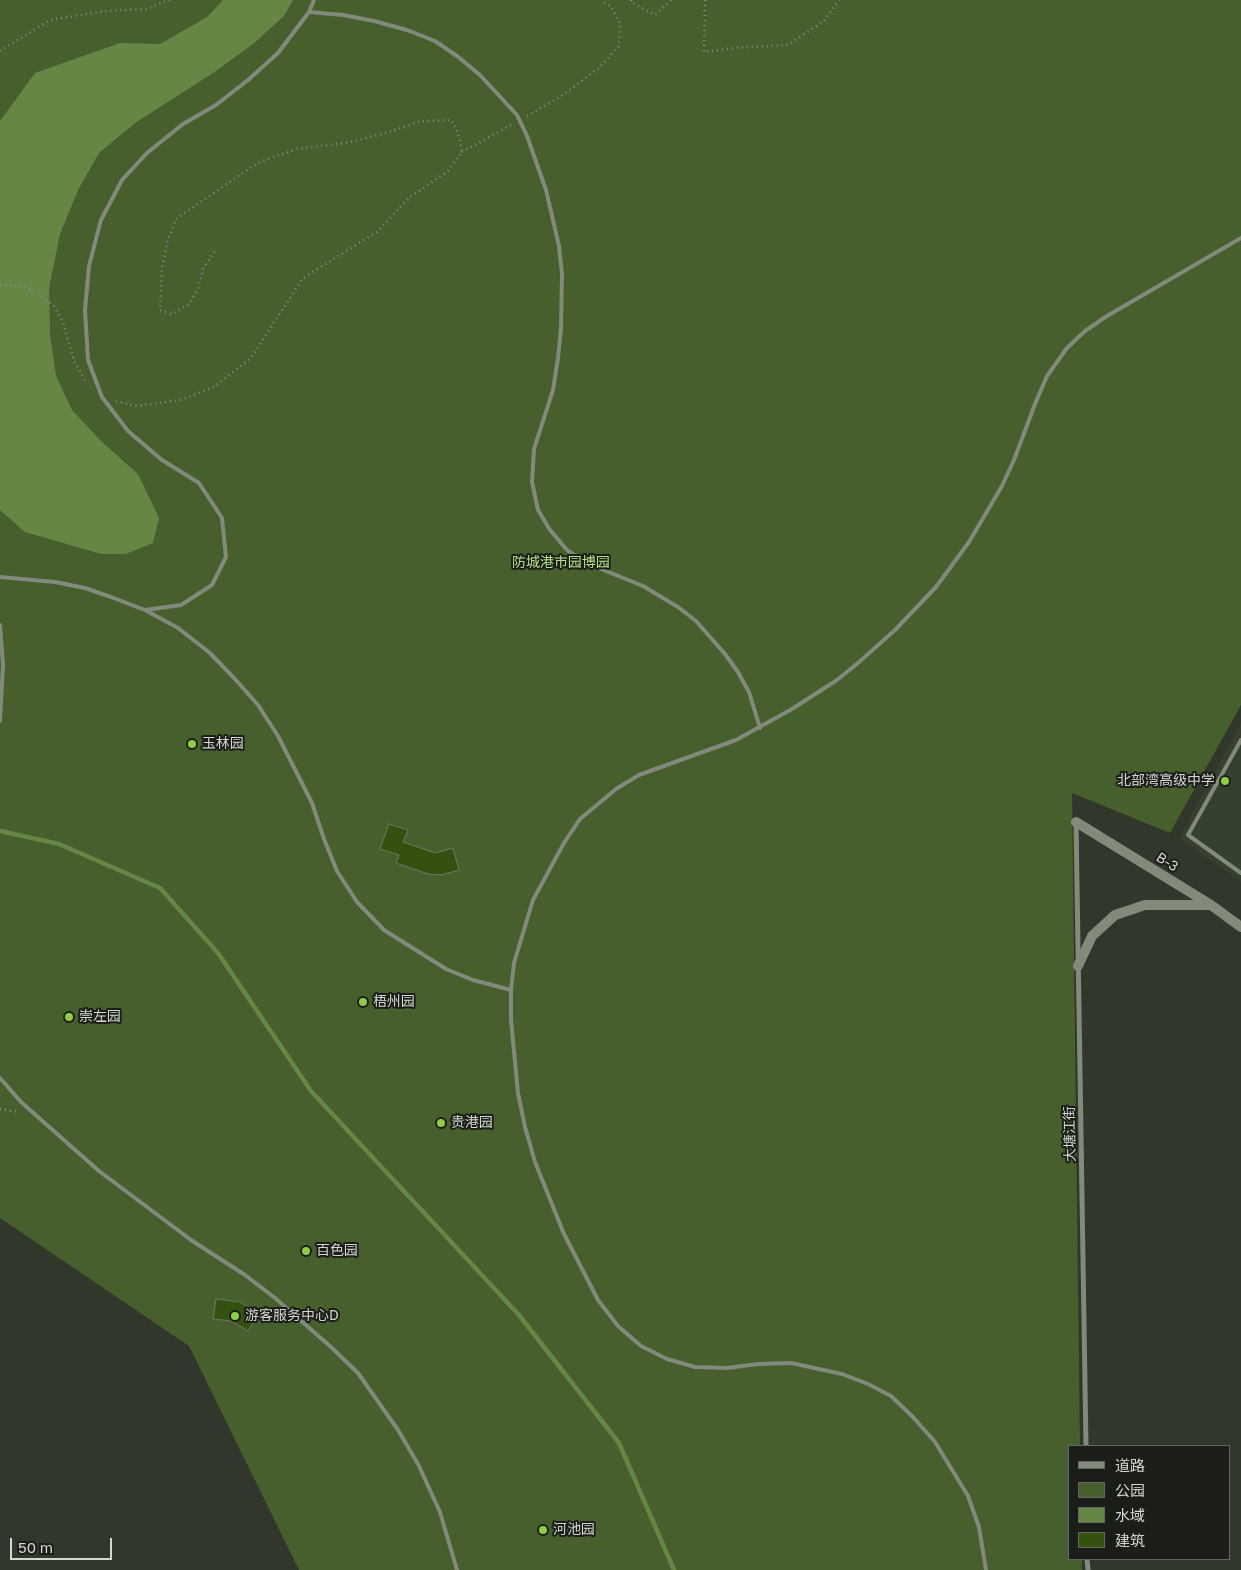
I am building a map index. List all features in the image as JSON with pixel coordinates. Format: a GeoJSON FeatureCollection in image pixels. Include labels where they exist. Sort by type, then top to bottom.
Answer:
{"type":"FeatureCollection","features":[{"type":"Feature","properties":{"kind":"street","name":"B-3"},"geometry":{"type":"LineString","coordinates":[[1076,822],[1211,905],[1241,927]]}},
{"type":"Feature","properties":{"kind":"street","name":"大塘江街"},"geometry":{"type":"LineString","coordinates":[[1076,822],[1086,1445]]}},
{"type":"Feature","properties":{"kind":"street"},"geometry":{"type":"LineString","coordinates":[[1078,966],[1092,936],[1116,915],[1145,905],[1211,905]]}},
{"type":"Feature","properties":{"kind":"lane"},"geometry":{"type":"LineString","coordinates":[[145,610],[181,605],[212,585],[226,557],[222,518],[199,483],[162,460],[128,431],[102,397],[88,360],[85,310],[89,266],[101,220],[122,180],[147,153],[183,124],[216,105],[278,53],[309,12],[314,0]]}},
{"type":"Feature","properties":{"kind":"lane"},"geometry":{"type":"LineString","coordinates":[[309,12],[343,15],[374,21],[407,30],[435,41],[480,75],[517,115],[537,162],[546,190],[559,246],[562,274],[561,328],[553,390],[534,449],[532,482],[538,510],[550,530],[567,550],[584,562],[643,586],[678,607],[696,621],[738,672],[749,692],[760,728]]}},
{"type":"Feature","properties":{"kind":"lane"},"geometry":{"type":"LineString","coordinates":[[986,1570],[979,1527],[968,1496],[935,1442],[914,1416],[891,1396],[868,1384],[842,1374],[791,1363],[758,1364],[727,1368],[696,1367],[667,1359],[641,1346],[618,1326],[598,1300],[564,1234],[534,1162],[518,1092],[511,1020],[511,990],[514,963],[533,900],[564,843],[580,819],[616,789],[639,775],[736,740],[760,728],[837,680],[895,630],[936,587],[969,542],[1002,486],[1047,376],[1067,348],[1085,331],[1107,316],[1241,238]]}},
{"type":"Feature","properties":{"kind":"lane"},"geometry":{"type":"LineString","coordinates":[[0,576],[55,582],[85,588],[145,610],[178,628],[210,654],[258,705],[278,736],[312,803],[337,871],[356,902],[384,930],[446,969],[474,980],[511,990]]}},
{"type":"Feature","properties":{"kind":"lane"},"geometry":{"type":"LineString","coordinates":[[0,625],[3,665],[0,721]]}},
{"type":"Feature","properties":{"kind":"lane"},"geometry":{"type":"LineString","coordinates":[[1241,740],[1188,835],[1241,873]]}},
{"type":"Feature","properties":{"kind":"lane"},"geometry":{"type":"LineString","coordinates":[[0,1078],[21,1102],[99,1171],[184,1235],[268,1292],[358,1373],[398,1430],[418,1464],[440,1512],[457,1570]]}},
{"type":"Feature","properties":{"kind":"path"},"geometry":{"type":"LineString","coordinates":[[0,51],[50,20],[105,11],[146,9],[170,0]]}},
{"type":"Feature","properties":{"kind":"path"},"geometry":{"type":"LineString","coordinates":[[560,97],[599,68],[619,46],[620,23],[611,7],[601,0]]}},
{"type":"Feature","properties":{"kind":"path"},"geometry":{"type":"LineString","coordinates":[[631,0],[631,2],[655,14],[670,0]]}},
{"type":"Feature","properties":{"kind":"path"},"geometry":{"type":"LineString","coordinates":[[705,0],[704,52],[788,45],[824,21],[839,0]]}},
{"type":"Feature","properties":{"kind":"path"},"geometry":{"type":"LineString","coordinates":[[113,400],[137,406],[180,400],[214,386],[251,358],[303,278],[377,232],[410,196],[448,171],[462,152],[458,133],[451,120],[421,121],[351,142],[297,149],[256,163],[176,219],[167,243],[162,268],[160,310],[172,314],[189,304],[198,289],[203,269],[215,252]]}},
{"type":"Feature","properties":{"kind":"path"},"geometry":{"type":"LineString","coordinates":[[0,285],[22,286],[40,294],[54,306],[63,322],[74,361],[88,383]]}},
{"type":"Feature","properties":{"kind":"shaded area","name":"北部湾高级中学"},"geometry":{"type":"Polygon","coordinates":[[[1241,723],[1241,882],[1179,838],[1241,723]]]}},
{"type":"Feature","properties":{"kind":"green space","name":"防城港市园博园"},"geometry":{"type":"Polygon","coordinates":[[[0,0],[1241,0],[1241,705],[1170,833],[1072,793],[1080,1445],[1068,1445],[1068,1560],[1082,1560],[1082,1570],[299,1570],[189,1346],[0,1218],[0,0]]]}},
{"type":"Feature","properties":{"kind":"water"},"geometry":{"type":"Polygon","coordinates":[[[223,0],[293,0],[284,16],[253,44],[213,73],[135,123],[99,153],[78,190],[60,234],[49,288],[50,334],[56,376],[72,410],[101,441],[138,474],[159,518],[153,543],[126,554],[101,554],[25,532],[0,510],[0,121],[35,73],[120,43],[160,44],[207,17],[223,0]]]}},
{"type":"Feature","properties":{"kind":"building"},"geometry":{"type":"Polygon","coordinates":[[[389,824],[408,830],[403,842],[435,853],[453,848],[459,870],[441,875],[428,874],[396,863],[399,855],[380,849],[389,824]]]}},
{"type":"Feature","properties":{"kind":"building","name":"游客服务中心D"},"geometry":{"type":"Polygon","coordinates":[[[216,1299],[240,1302],[259,1313],[248,1331],[232,1321],[213,1319],[216,1299]]]}},
{"type":"Feature","properties":{"kind":"waterway"},"geometry":{"type":"LineString","coordinates":[[0,831],[59,844],[160,888],[218,953],[311,1091],[519,1315],[619,1443],[674,1570]]}},
{"type":"Feature","properties":{"kind":"place","name":"玉林园"},"geometry":{"type":"Point","coordinates":[192,744]}},
{"type":"Feature","properties":{"kind":"place","name":"北部湾高级中学"},"geometry":{"type":"Point","coordinates":[1225,781]}},
{"type":"Feature","properties":{"kind":"place","name":"梧州园"},"geometry":{"type":"Point","coordinates":[363,1002]}},
{"type":"Feature","properties":{"kind":"place","name":"崇左园"},"geometry":{"type":"Point","coordinates":[69,1017]}},
{"type":"Feature","properties":{"kind":"place","name":"贵港园"},"geometry":{"type":"Point","coordinates":[441,1123]}},
{"type":"Feature","properties":{"kind":"place","name":"百色园"},"geometry":{"type":"Point","coordinates":[306,1251]}},
{"type":"Feature","properties":{"kind":"place","name":"游客服务中心D"},"geometry":{"type":"Point","coordinates":[235,1316]}},
{"type":"Feature","properties":{"kind":"place","name":"河池园"},"geometry":{"type":"Point","coordinates":[543,1530]}}]}
